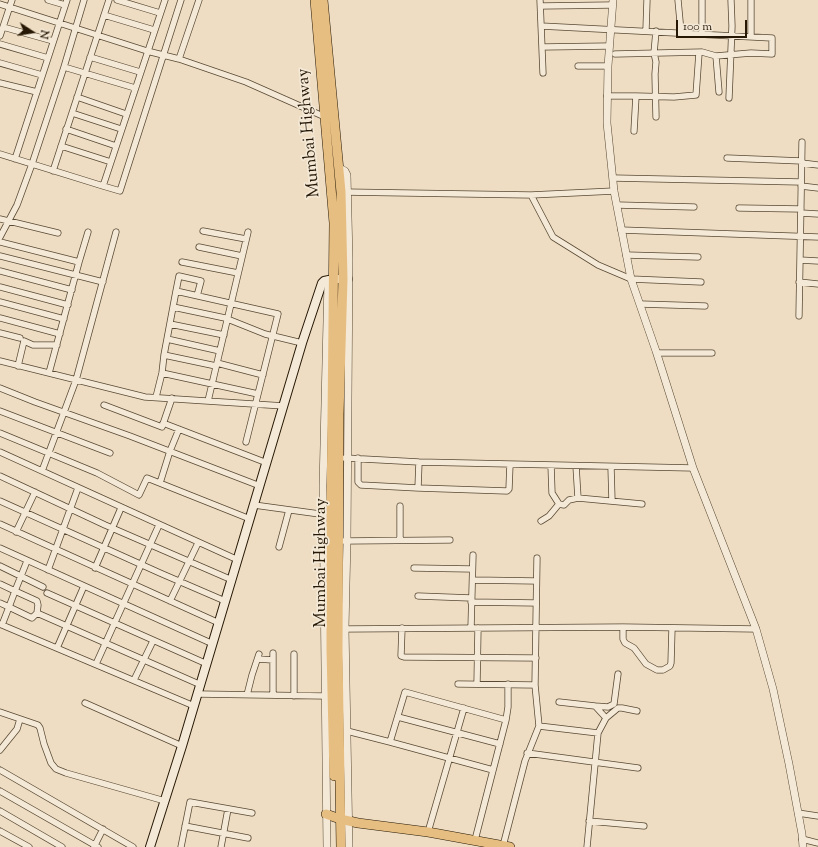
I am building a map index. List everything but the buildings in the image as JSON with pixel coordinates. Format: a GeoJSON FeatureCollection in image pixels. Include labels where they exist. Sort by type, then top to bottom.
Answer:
{"type":"FeatureCollection","features":[{"type":"Feature","properties":{"kind":"main road","name":"Mumbai Highway"},"geometry":{"type":"LineString","coordinates":[[314,0],[334,223],[334,264],[338,279],[343,458],[343,740],[335,847]]}},
{"type":"Feature","properties":{"kind":"main road"},"geometry":{"type":"LineString","coordinates":[[150,847],[226,602],[302,344],[322,283],[338,279],[344,192],[339,168],[322,0]]}},
{"type":"Feature","properties":{"kind":"main road","name":"Mumbai Highway"},"geometry":{"type":"LineString","coordinates":[[338,279],[334,296],[327,515],[337,818],[341,847]]}},
{"type":"Feature","properties":{"kind":"main road"},"geometry":{"type":"LineString","coordinates":[[337,818],[506,846]]}},
{"type":"Feature","properties":{"kind":"street"},"geometry":{"type":"LineString","coordinates":[[0,36],[12,0]]}},
{"type":"Feature","properties":{"kind":"street"},"geometry":{"type":"LineString","coordinates":[[15,159],[66,3],[48,0]]}},
{"type":"Feature","properties":{"kind":"street"},"geometry":{"type":"LineString","coordinates":[[0,236],[17,204],[32,164],[84,0]]}},
{"type":"Feature","properties":{"kind":"street"},"geometry":{"type":"LineString","coordinates":[[52,171],[108,0]]}},
{"type":"Feature","properties":{"kind":"street"},"geometry":{"type":"LineString","coordinates":[[117,0],[160,13]]}},
{"type":"Feature","properties":{"kind":"street"},"geometry":{"type":"LineString","coordinates":[[103,186],[165,0]]}},
{"type":"Feature","properties":{"kind":"street"},"geometry":{"type":"LineString","coordinates":[[0,154],[120,191],[181,0]]}},
{"type":"Feature","properties":{"kind":"street"},"geometry":{"type":"LineString","coordinates":[[179,59],[199,0]]}},
{"type":"Feature","properties":{"kind":"street"},"geometry":{"type":"LineString","coordinates":[[646,30],[647,0]]}},
{"type":"Feature","properties":{"kind":"street"},"geometry":{"type":"LineString","coordinates":[[678,0],[681,32]]}},
{"type":"Feature","properties":{"kind":"street"},"geometry":{"type":"LineString","coordinates":[[702,0],[702,34]]}},
{"type":"Feature","properties":{"kind":"street"},"geometry":{"type":"LineString","coordinates":[[729,98],[731,54],[730,0]]}},
{"type":"Feature","properties":{"kind":"street"},"geometry":{"type":"LineString","coordinates":[[751,0],[751,36]]}},
{"type":"Feature","properties":{"kind":"street"},"geometry":{"type":"LineString","coordinates":[[543,73],[541,3],[612,2],[608,66],[607,123],[614,191],[631,279],[657,353],[693,468],[756,629],[773,689],[798,813],[803,847]]}},
{"type":"Feature","properties":{"kind":"street"},"geometry":{"type":"LineString","coordinates":[[0,4],[148,51],[179,59],[246,82],[325,117]]}},
{"type":"Feature","properties":{"kind":"street"},"geometry":{"type":"LineString","coordinates":[[104,15],[154,30]]}},
{"type":"Feature","properties":{"kind":"street"},"geometry":{"type":"LineString","coordinates":[[541,26],[611,28],[772,38],[772,54],[750,53],[716,56],[702,52],[615,54]]}},
{"type":"Feature","properties":{"kind":"street"},"geometry":{"type":"LineString","coordinates":[[3,27],[53,41]]}},
{"type":"Feature","properties":{"kind":"street"},"geometry":{"type":"LineString","coordinates":[[656,31],[654,53],[656,62],[656,117]]}},
{"type":"Feature","properties":{"kind":"street"},"geometry":{"type":"LineString","coordinates":[[0,44],[48,58]]}},
{"type":"Feature","properties":{"kind":"street"},"geometry":{"type":"LineString","coordinates":[[542,47],[609,46]]}},
{"type":"Feature","properties":{"kind":"street"},"geometry":{"type":"LineString","coordinates":[[608,96],[674,97],[696,95],[699,53]]}},
{"type":"Feature","properties":{"kind":"street"},"geometry":{"type":"LineString","coordinates":[[716,56],[719,92]]}},
{"type":"Feature","properties":{"kind":"street"},"geometry":{"type":"LineString","coordinates":[[90,57],[140,72]]}},
{"type":"Feature","properties":{"kind":"street"},"geometry":{"type":"LineString","coordinates":[[0,63],[42,75]]}},
{"type":"Feature","properties":{"kind":"street"},"geometry":{"type":"LineString","coordinates":[[578,66],[608,66]]}},
{"type":"Feature","properties":{"kind":"street"},"geometry":{"type":"LineString","coordinates":[[64,67],[135,88]]}},
{"type":"Feature","properties":{"kind":"street"},"geometry":{"type":"LineString","coordinates":[[0,83],[37,92]]}},
{"type":"Feature","properties":{"kind":"street"},"geometry":{"type":"LineString","coordinates":[[634,131],[636,96]]}},
{"type":"Feature","properties":{"kind":"street"},"geometry":{"type":"LineString","coordinates":[[77,97],[126,114]]}},
{"type":"Feature","properties":{"kind":"street"},"geometry":{"type":"LineString","coordinates":[[72,113],[121,129]]}},
{"type":"Feature","properties":{"kind":"street"},"geometry":{"type":"LineString","coordinates":[[66,129],[116,146]]}},
{"type":"Feature","properties":{"kind":"street"},"geometry":{"type":"LineString","coordinates":[[799,316],[802,142]]}},
{"type":"Feature","properties":{"kind":"street"},"geometry":{"type":"LineString","coordinates":[[61,146],[111,162]]}},
{"type":"Feature","properties":{"kind":"street"},"geometry":{"type":"LineString","coordinates":[[727,158],[802,162],[818,165]]}},
{"type":"Feature","properties":{"kind":"street"},"geometry":{"type":"LineString","coordinates":[[613,178],[801,184],[818,188]]}},
{"type":"Feature","properties":{"kind":"street"},"geometry":{"type":"LineString","coordinates":[[344,192],[531,195],[614,191]]}},
{"type":"Feature","properties":{"kind":"street"},"geometry":{"type":"LineString","coordinates":[[531,195],[553,237],[598,265],[631,279],[701,282]]}},
{"type":"Feature","properties":{"kind":"street"},"geometry":{"type":"LineString","coordinates":[[617,206],[694,207]]}},
{"type":"Feature","properties":{"kind":"street"},"geometry":{"type":"LineString","coordinates":[[739,208],[801,211],[818,214]]}},
{"type":"Feature","properties":{"kind":"street"},"geometry":{"type":"LineString","coordinates":[[0,219],[58,233]]}},
{"type":"Feature","properties":{"kind":"street"},"geometry":{"type":"LineString","coordinates":[[621,230],[818,237]]}},
{"type":"Feature","properties":{"kind":"street"},"geometry":{"type":"LineString","coordinates":[[203,231],[246,240]]}},
{"type":"Feature","properties":{"kind":"street"},"geometry":{"type":"LineString","coordinates":[[49,374],[88,232]]}},
{"type":"Feature","properties":{"kind":"street"},"geometry":{"type":"LineString","coordinates":[[42,471],[76,380],[116,232]]}},
{"type":"Feature","properties":{"kind":"street"},"geometry":{"type":"LineString","coordinates":[[208,401],[248,232]]}},
{"type":"Feature","properties":{"kind":"street"},"geometry":{"type":"LineString","coordinates":[[0,242],[79,262]]}},
{"type":"Feature","properties":{"kind":"street"},"geometry":{"type":"LineString","coordinates":[[199,247],[242,256]]}},
{"type":"Feature","properties":{"kind":"street"},"geometry":{"type":"LineString","coordinates":[[626,255],[698,257]]}},
{"type":"Feature","properties":{"kind":"street"},"geometry":{"type":"LineString","coordinates":[[0,256],[103,282]]}},
{"type":"Feature","properties":{"kind":"street"},"geometry":{"type":"LineString","coordinates":[[800,260],[818,261]]}},
{"type":"Feature","properties":{"kind":"street"},"geometry":{"type":"LineString","coordinates":[[182,262],[238,273]]}},
{"type":"Feature","properties":{"kind":"street"},"geometry":{"type":"LineString","coordinates":[[0,271],[72,290]]}},
{"type":"Feature","properties":{"kind":"street"},"geometry":{"type":"LineString","coordinates":[[156,397],[162,373],[179,276],[201,281],[197,296]]}},
{"type":"Feature","properties":{"kind":"street"},"geometry":{"type":"LineString","coordinates":[[338,279],[327,515],[324,696],[337,818],[348,847]]}},
{"type":"Feature","properties":{"kind":"street"},"geometry":{"type":"LineString","coordinates":[[799,282],[818,284]]}},
{"type":"Feature","properties":{"kind":"street"},"geometry":{"type":"LineString","coordinates":[[0,287],[68,305]]}},
{"type":"Feature","properties":{"kind":"street"},"geometry":{"type":"LineString","coordinates":[[176,291],[278,314],[246,442]]}},
{"type":"Feature","properties":{"kind":"street"},"geometry":{"type":"LineString","coordinates":[[0,302],[64,319]]}},
{"type":"Feature","properties":{"kind":"street"},"geometry":{"type":"LineString","coordinates":[[640,304],[705,306]]}},
{"type":"Feature","properties":{"kind":"street"},"geometry":{"type":"LineString","coordinates":[[173,307],[225,318],[273,336],[302,344]]}},
{"type":"Feature","properties":{"kind":"street"},"geometry":{"type":"LineString","coordinates":[[0,318],[60,334]]}},
{"type":"Feature","properties":{"kind":"street"},"geometry":{"type":"LineString","coordinates":[[170,324],[224,334]]}},
{"type":"Feature","properties":{"kind":"street"},"geometry":{"type":"LineString","coordinates":[[0,333],[20,338]]}},
{"type":"Feature","properties":{"kind":"street"},"geometry":{"type":"LineString","coordinates":[[167,339],[220,351]]}},
{"type":"Feature","properties":{"kind":"street"},"geometry":{"type":"LineString","coordinates":[[18,366],[24,341],[33,345],[57,345]]}},
{"type":"Feature","properties":{"kind":"street"},"geometry":{"type":"LineString","coordinates":[[657,353],[712,353]]}},
{"type":"Feature","properties":{"kind":"street"},"geometry":{"type":"LineString","coordinates":[[164,355],[263,374]]}},
{"type":"Feature","properties":{"kind":"street"},"geometry":{"type":"LineString","coordinates":[[0,362],[145,397],[284,406]]}},
{"type":"Feature","properties":{"kind":"street"},"geometry":{"type":"LineString","coordinates":[[162,373],[258,394]]}},
{"type":"Feature","properties":{"kind":"street"},"geometry":{"type":"LineString","coordinates":[[0,388],[260,486]]}},
{"type":"Feature","properties":{"kind":"street"},"geometry":{"type":"LineString","coordinates":[[104,405],[162,427],[172,398]]}},
{"type":"Feature","properties":{"kind":"street"},"geometry":{"type":"LineString","coordinates":[[0,411],[110,452]]}},
{"type":"Feature","properties":{"kind":"street"},"geometry":{"type":"LineString","coordinates":[[163,423],[266,463]]}},
{"type":"Feature","properties":{"kind":"street"},"geometry":{"type":"LineString","coordinates":[[160,483],[179,430]]}},
{"type":"Feature","properties":{"kind":"street"},"geometry":{"type":"LineString","coordinates":[[0,433],[97,473],[139,495],[147,478],[250,519]]}},
{"type":"Feature","properties":{"kind":"street"},"geometry":{"type":"LineString","coordinates":[[0,452],[238,560]]}},
{"type":"Feature","properties":{"kind":"street"},"geometry":{"type":"LineString","coordinates":[[343,458],[419,462],[693,468]]}},
{"type":"Feature","properties":{"kind":"street"},"geometry":{"type":"LineString","coordinates":[[358,458],[358,482],[361,485],[418,488],[507,491],[509,489],[510,464]]}},
{"type":"Feature","properties":{"kind":"street"},"geometry":{"type":"LineString","coordinates":[[418,488],[419,462]]}},
{"type":"Feature","properties":{"kind":"street"},"geometry":{"type":"LineString","coordinates":[[551,465],[552,493],[559,504]]}},
{"type":"Feature","properties":{"kind":"street"},"geometry":{"type":"LineString","coordinates":[[576,466],[578,498]]}},
{"type":"Feature","properties":{"kind":"street"},"geometry":{"type":"LineString","coordinates":[[611,467],[612,501]]}},
{"type":"Feature","properties":{"kind":"street"},"geometry":{"type":"LineString","coordinates":[[0,476],[113,528],[232,580]]}},
{"type":"Feature","properties":{"kind":"street"},"geometry":{"type":"LineString","coordinates":[[48,570],[78,488]]}},
{"type":"Feature","properties":{"kind":"street"},"geometry":{"type":"LineString","coordinates":[[16,532],[35,492]]}},
{"type":"Feature","properties":{"kind":"street"},"geometry":{"type":"LineString","coordinates":[[559,504],[564,505],[568,500],[578,498],[642,504]]}},
{"type":"Feature","properties":{"kind":"street"},"geometry":{"type":"LineString","coordinates":[[0,501],[226,602]]}},
{"type":"Feature","properties":{"kind":"street"},"geometry":{"type":"LineString","coordinates":[[541,521],[549,516],[559,504]]}},
{"type":"Feature","properties":{"kind":"street"},"geometry":{"type":"LineString","coordinates":[[254,505],[327,515]]}},
{"type":"Feature","properties":{"kind":"street"},"geometry":{"type":"LineString","coordinates":[[400,506],[400,540]]}},
{"type":"Feature","properties":{"kind":"street"},"geometry":{"type":"LineString","coordinates":[[95,568],[121,508]]}},
{"type":"Feature","properties":{"kind":"street"},"geometry":{"type":"LineString","coordinates":[[279,547],[289,510]]}},
{"type":"Feature","properties":{"kind":"street"},"geometry":{"type":"LineString","coordinates":[[0,524],[219,623]]}},
{"type":"Feature","properties":{"kind":"street"},"geometry":{"type":"LineString","coordinates":[[96,664],[159,525]]}},
{"type":"Feature","properties":{"kind":"street"},"geometry":{"type":"LineString","coordinates":[[343,541],[450,540]]}},
{"type":"Feature","properties":{"kind":"street"},"geometry":{"type":"LineString","coordinates":[[170,601],[198,543]]}},
{"type":"Feature","properties":{"kind":"street"},"geometry":{"type":"LineString","coordinates":[[0,548],[213,644]]}},
{"type":"Feature","properties":{"kind":"street"},"geometry":{"type":"LineString","coordinates":[[473,555],[471,600],[477,658],[477,684]]}},
{"type":"Feature","properties":{"kind":"street"},"geometry":{"type":"LineString","coordinates":[[506,846],[527,753],[539,726],[535,685],[537,558]]}},
{"type":"Feature","properties":{"kind":"street"},"geometry":{"type":"LineString","coordinates":[[27,561],[1,624],[194,706]]}},
{"type":"Feature","properties":{"kind":"street"},"geometry":{"type":"LineString","coordinates":[[0,566],[43,586]]}},
{"type":"Feature","properties":{"kind":"street"},"geometry":{"type":"LineString","coordinates":[[414,568],[472,569]]}},
{"type":"Feature","properties":{"kind":"street"},"geometry":{"type":"LineString","coordinates":[[473,580],[536,581]]}},
{"type":"Feature","properties":{"kind":"street"},"geometry":{"type":"LineString","coordinates":[[0,584],[37,601],[38,613]]}},
{"type":"Feature","properties":{"kind":"street"},"geometry":{"type":"LineString","coordinates":[[57,648],[84,586]]}},
{"type":"Feature","properties":{"kind":"street"},"geometry":{"type":"LineString","coordinates":[[47,593],[207,664]]}},
{"type":"Feature","properties":{"kind":"street"},"geometry":{"type":"LineString","coordinates":[[418,596],[536,603]]}},
{"type":"Feature","properties":{"kind":"street"},"geometry":{"type":"LineString","coordinates":[[0,603],[32,618],[38,613]]}},
{"type":"Feature","properties":{"kind":"street"},"geometry":{"type":"LineString","coordinates":[[38,613],[200,685]]}},
{"type":"Feature","properties":{"kind":"street"},"geometry":{"type":"LineString","coordinates":[[343,740],[347,730],[342,629],[622,627],[756,629]]}},
{"type":"Feature","properties":{"kind":"street"},"geometry":{"type":"LineString","coordinates":[[622,627],[623,639],[625,643],[634,648],[646,664],[657,670],[663,670],[670,666],[672,628]]}},
{"type":"Feature","properties":{"kind":"street"},"geometry":{"type":"LineString","coordinates":[[402,628],[401,656],[404,657],[536,658]]}},
{"type":"Feature","properties":{"kind":"street"},"geometry":{"type":"LineString","coordinates":[[134,680],[153,640]]}},
{"type":"Feature","properties":{"kind":"street"},"geometry":{"type":"LineString","coordinates":[[273,653],[273,696]]}},
{"type":"Feature","properties":{"kind":"street"},"geometry":{"type":"LineString","coordinates":[[294,654],[294,696]]}},
{"type":"Feature","properties":{"kind":"street"},"geometry":{"type":"LineString","coordinates":[[247,695],[258,656],[273,660]]}},
{"type":"Feature","properties":{"kind":"street"},"geometry":{"type":"LineString","coordinates":[[559,702],[608,707],[614,704],[618,674]]}},
{"type":"Feature","properties":{"kind":"street"},"geometry":{"type":"LineString","coordinates":[[458,684],[535,685]]}},
{"type":"Feature","properties":{"kind":"street"},"geometry":{"type":"LineString","coordinates":[[475,840],[506,720],[508,707],[508,684]]}},
{"type":"Feature","properties":{"kind":"street"},"geometry":{"type":"LineString","coordinates":[[390,742],[406,692],[506,720]]}},
{"type":"Feature","properties":{"kind":"street"},"geometry":{"type":"LineString","coordinates":[[198,694],[324,696]]}},
{"type":"Feature","properties":{"kind":"street"},"geometry":{"type":"LineString","coordinates":[[84,703],[182,746]]}},
{"type":"Feature","properties":{"kind":"street"},"geometry":{"type":"LineString","coordinates":[[595,706],[606,718]]}},
{"type":"Feature","properties":{"kind":"street"},"geometry":{"type":"LineString","coordinates":[[428,832],[464,708]]}},
{"type":"Feature","properties":{"kind":"street"},"geometry":{"type":"LineString","coordinates":[[587,847],[598,733],[606,718],[618,708],[637,711]]}},
{"type":"Feature","properties":{"kind":"street"},"geometry":{"type":"LineString","coordinates":[[0,712],[40,728],[48,756],[56,769],[165,801]]}},
{"type":"Feature","properties":{"kind":"street"},"geometry":{"type":"LineString","coordinates":[[398,717],[500,744]]}},
{"type":"Feature","properties":{"kind":"street"},"geometry":{"type":"LineString","coordinates":[[0,750],[17,729],[20,719]]}},
{"type":"Feature","properties":{"kind":"street"},"geometry":{"type":"LineString","coordinates":[[539,726],[598,733]]}},
{"type":"Feature","properties":{"kind":"street"},"geometry":{"type":"LineString","coordinates":[[347,730],[493,770]]}},
{"type":"Feature","properties":{"kind":"street"},"geometry":{"type":"LineString","coordinates":[[527,753],[638,768]]}},
{"type":"Feature","properties":{"kind":"street"},"geometry":{"type":"LineString","coordinates":[[0,770],[133,847]]}},
{"type":"Feature","properties":{"kind":"street"},"geometry":{"type":"LineString","coordinates":[[0,791],[96,846],[103,829]]}},
{"type":"Feature","properties":{"kind":"street"},"geometry":{"type":"LineString","coordinates":[[181,847],[190,802],[252,813]]}},
{"type":"Feature","properties":{"kind":"street"},"geometry":{"type":"LineString","coordinates":[[221,847],[228,809]]}},
{"type":"Feature","properties":{"kind":"street"},"geometry":{"type":"LineString","coordinates":[[0,811],[62,847]]}},
{"type":"Feature","properties":{"kind":"street"},"geometry":{"type":"LineString","coordinates":[[798,813],[818,816]]}},
{"type":"Feature","properties":{"kind":"street"},"geometry":{"type":"LineString","coordinates":[[327,847],[337,818]]}},
{"type":"Feature","properties":{"kind":"street"},"geometry":{"type":"LineString","coordinates":[[589,821],[644,826]]}},
{"type":"Feature","properties":{"kind":"street"},"geometry":{"type":"LineString","coordinates":[[185,826],[248,838]]}},
{"type":"Feature","properties":{"kind":"street"},"geometry":{"type":"LineString","coordinates":[[0,831],[29,847]]}},
{"type":"Feature","properties":{"kind":"street"},"geometry":{"type":"LineString","coordinates":[[802,839],[818,843]]}}]}
